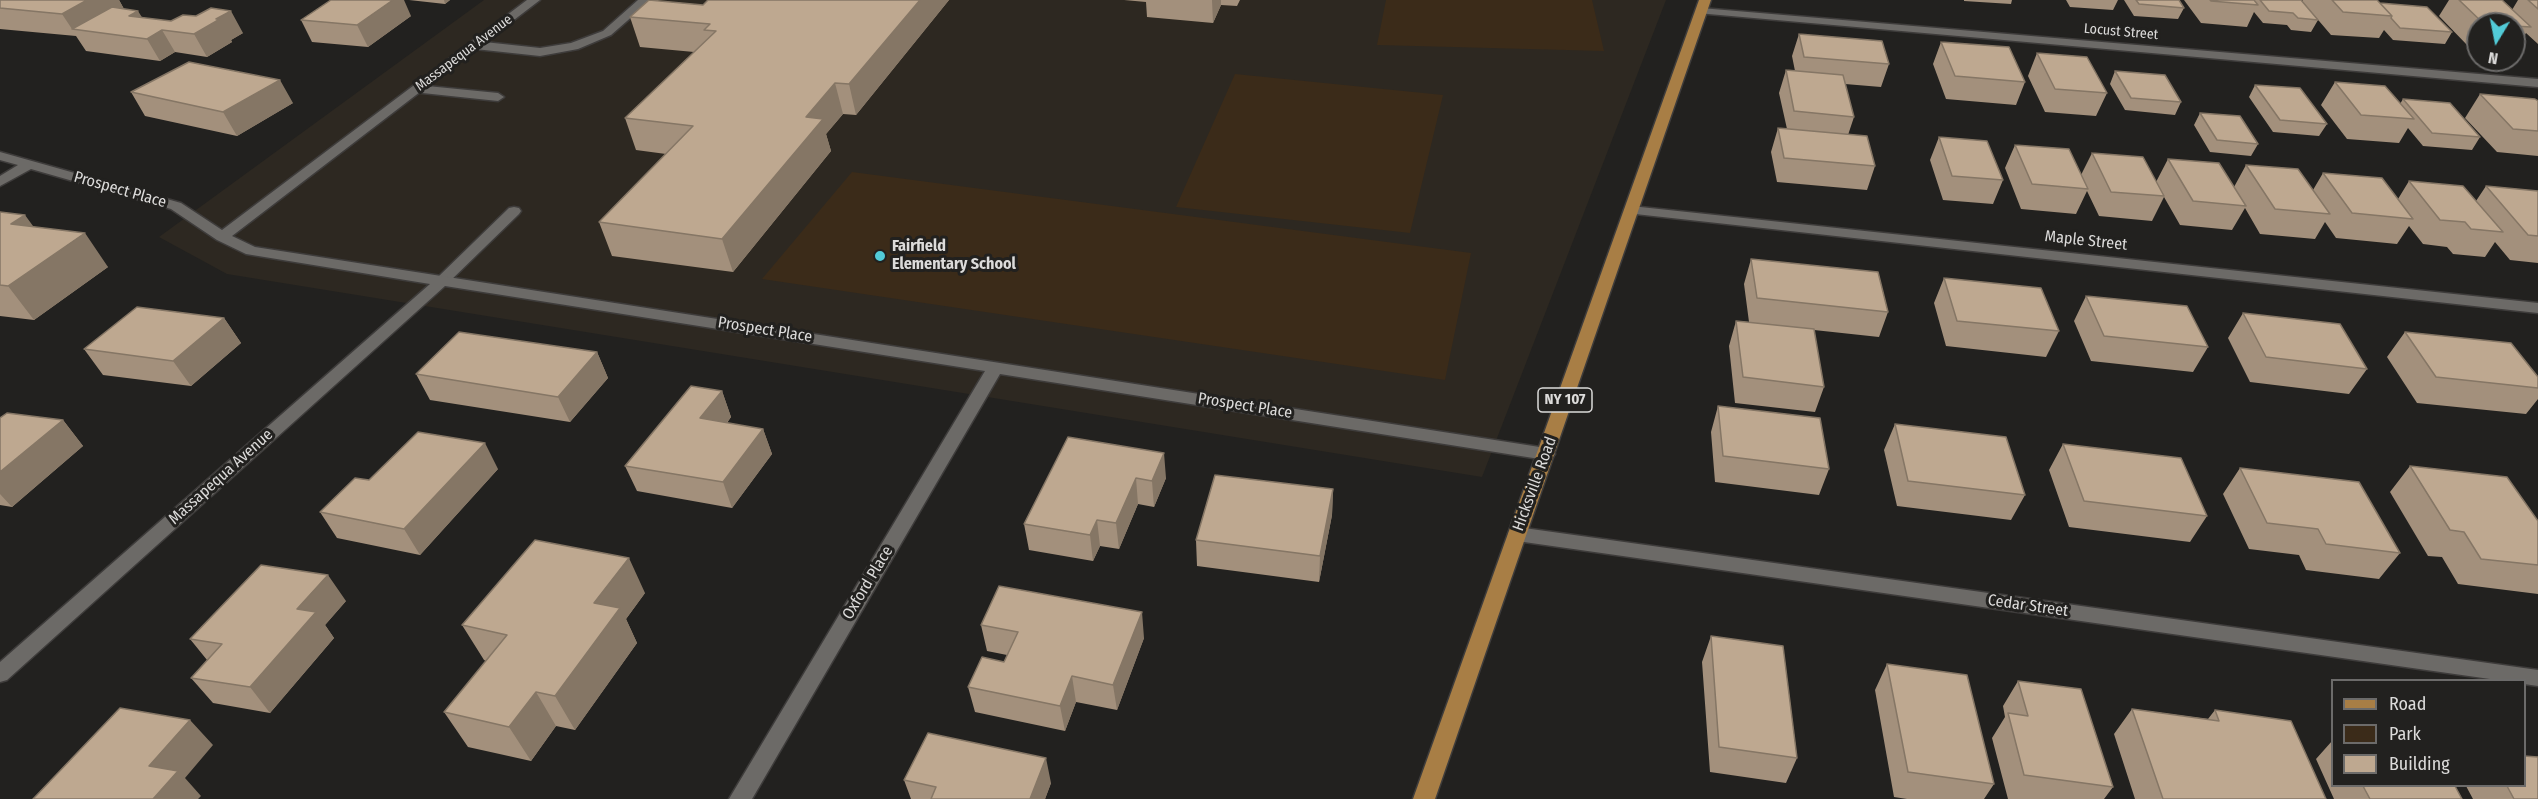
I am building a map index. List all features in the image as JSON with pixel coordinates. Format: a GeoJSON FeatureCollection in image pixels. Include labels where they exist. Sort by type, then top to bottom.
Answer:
{"type":"FeatureCollection","features":[{"type":"Feature","properties":{"kind":"main road","name":"Hicksville Road"},"geometry":{"type":"LineString","coordinates":[[1424,799],[1703,5]]}},
{"type":"Feature","properties":{"kind":"street","name":"Massapequa Avenue"},"geometry":{"type":"LineString","coordinates":[[222,237],[534,0]]}},
{"type":"Feature","properties":{"kind":"street"},"geometry":{"type":"LineString","coordinates":[[475,45],[540,52],[574,46],[607,33],[645,0]]}},
{"type":"Feature","properties":{"kind":"street","name":"Locust Street"},"geometry":{"type":"LineString","coordinates":[[1703,5],[2538,83]]}},
{"type":"Feature","properties":{"kind":"street"},"geometry":{"type":"LineString","coordinates":[[417,89],[498,97]]}},
{"type":"Feature","properties":{"kind":"street","name":"Prospect Place"},"geometry":{"type":"LineString","coordinates":[[0,156],[176,206],[222,237],[251,251],[1546,454]]}},
{"type":"Feature","properties":{"kind":"street"},"geometry":{"type":"LineString","coordinates":[[0,182],[30,164]]}},
{"type":"Feature","properties":{"kind":"street","name":"Maple Street"},"geometry":{"type":"LineString","coordinates":[[1631,210],[2538,308]]}},
{"type":"Feature","properties":{"kind":"street","name":"Massapequa Avenue"},"geometry":{"type":"LineString","coordinates":[[0,674],[443,280],[514,211]]}},
{"type":"Feature","properties":{"kind":"street","name":"Oxford Place"},"geometry":{"type":"LineString","coordinates":[[740,799],[996,366]]}},
{"type":"Feature","properties":{"kind":"street","name":"Cedar Street"},"geometry":{"type":"LineString","coordinates":[[1517,534],[2538,678]]}},
{"type":"Feature","properties":{"kind":"shaded area","name":"Fairfield Elementary School"},"geometry":{"type":"Polygon","coordinates":[[[484,0],[1666,0],[1482,477],[227,274],[159,237],[484,0]]]}},
{"type":"Feature","properties":{"kind":"green space"},"geometry":{"type":"Polygon","coordinates":[[[1386,0],[1592,0],[1604,51],[1377,45],[1386,0]]]}},
{"type":"Feature","properties":{"kind":"green space"},"geometry":{"type":"Polygon","coordinates":[[[1235,74],[1443,95],[1410,233],[1176,207],[1235,74]]]}},
{"type":"Feature","properties":{"kind":"green space"},"geometry":{"type":"Polygon","coordinates":[[[852,172],[1471,253],[1445,380],[762,279],[852,172]]]}},
{"type":"Feature","properties":{"kind":"building"},"geometry":{"type":"Polygon","coordinates":[[[0,0],[87,0],[62,14],[0,8],[0,0]]]}},
{"type":"Feature","properties":{"kind":"building"},"geometry":{"type":"Polygon","coordinates":[[[331,0],[393,0],[357,25],[301,20],[331,0]]]}},
{"type":"Feature","properties":{"kind":"building"},"geometry":{"type":"Polygon","coordinates":[[[649,0],[703,5],[708,0],[920,0],[849,84],[835,83],[806,117],[823,119],[722,239],[599,222],[693,126],[625,118],[716,31],[704,30],[710,24],[630,17],[649,0]]]}},
{"type":"Feature","properties":{"kind":"building"},"geometry":{"type":"Polygon","coordinates":[[[2136,0],[2179,0],[2184,8],[2139,4],[2136,0]]]}},
{"type":"Feature","properties":{"kind":"building"},"geometry":{"type":"Polygon","coordinates":[[[2254,0],[2258,5],[2211,1],[2254,0]]]}},
{"type":"Feature","properties":{"kind":"building"},"geometry":{"type":"Polygon","coordinates":[[[2260,0],[2301,0],[2318,20],[2298,18],[2293,13],[2269,11],[2260,0]]]}},
{"type":"Feature","properties":{"kind":"building"},"geometry":{"type":"Polygon","coordinates":[[[2332,0],[2377,0],[2392,16],[2343,12],[2332,0]]]}},
{"type":"Feature","properties":{"kind":"building"},"geometry":{"type":"Polygon","coordinates":[[[2459,0],[2502,0],[2515,12],[2472,12],[2459,0]]]}},
{"type":"Feature","properties":{"kind":"building"},"geometry":{"type":"Polygon","coordinates":[[[2528,0],[2538,0],[2538,9],[2528,0]]]}},
{"type":"Feature","properties":{"kind":"building"},"geometry":{"type":"Polygon","coordinates":[[[2380,3],[2427,7],[2452,32],[2400,28],[2380,3]]]}},
{"type":"Feature","properties":{"kind":"building"},"geometry":{"type":"Polygon","coordinates":[[[112,7],[138,11],[129,16],[171,21],[183,15],[196,16],[211,8],[231,11],[194,34],[162,30],[147,39],[72,29],[112,7]]]}},
{"type":"Feature","properties":{"kind":"building"},"geometry":{"type":"Polygon","coordinates":[[[1799,34],[1882,41],[1889,64],[1804,57],[1799,34]]]}},
{"type":"Feature","properties":{"kind":"building"},"geometry":{"type":"Polygon","coordinates":[[[1941,42],[2009,47],[2025,82],[1955,76],[1941,42]]]}},
{"type":"Feature","properties":{"kind":"building"},"geometry":{"type":"Polygon","coordinates":[[[2037,53],[2087,57],[2107,93],[2055,89],[2037,53]]]}},
{"type":"Feature","properties":{"kind":"building"},"geometry":{"type":"Polygon","coordinates":[[[189,62],[280,80],[223,112],[131,92],[189,62]]]}},
{"type":"Feature","properties":{"kind":"building"},"geometry":{"type":"Polygon","coordinates":[[[1786,70],[1843,75],[1854,117],[1794,111],[1786,70]]]}},
{"type":"Feature","properties":{"kind":"building"},"geometry":{"type":"Polygon","coordinates":[[[2115,71],[2165,75],[2181,102],[2131,98],[2115,71]]]}},
{"type":"Feature","properties":{"kind":"building"},"geometry":{"type":"Polygon","coordinates":[[[2335,82],[2385,86],[2414,119],[2361,115],[2335,82]]]}},
{"type":"Feature","properties":{"kind":"building"},"geometry":{"type":"Polygon","coordinates":[[[2255,85],[2300,88],[2327,124],[2280,120],[2255,85]]]}},
{"type":"Feature","properties":{"kind":"building"},"geometry":{"type":"Polygon","coordinates":[[[2480,94],[2535,99],[2538,101],[2538,131],[2513,129],[2480,94]]]}},
{"type":"Feature","properties":{"kind":"building"},"geometry":{"type":"Polygon","coordinates":[[[2403,99],[2450,103],[2480,137],[2432,133],[2403,99]]]}},
{"type":"Feature","properties":{"kind":"building"},"geometry":{"type":"Polygon","coordinates":[[[2200,113],[2240,116],[2258,144],[2217,140],[2200,113]]]}},
{"type":"Feature","properties":{"kind":"building"},"geometry":{"type":"Polygon","coordinates":[[[1778,128],[1867,136],[1875,166],[1784,158],[1778,128]]]}},
{"type":"Feature","properties":{"kind":"building"},"geometry":{"type":"Polygon","coordinates":[[[1939,137],[1987,141],[2003,180],[1952,176],[1939,137]]]}},
{"type":"Feature","properties":{"kind":"building"},"geometry":{"type":"Polygon","coordinates":[[[2015,145],[2069,149],[2088,189],[2032,184],[2015,145]]]}},
{"type":"Feature","properties":{"kind":"building"},"geometry":{"type":"Polygon","coordinates":[[[2092,153],[2143,157],[2164,196],[2111,192],[2092,153]]]}},
{"type":"Feature","properties":{"kind":"building"},"geometry":{"type":"Polygon","coordinates":[[[2168,159],[2219,163],[2246,206],[2193,201],[2168,159]]]}},
{"type":"Feature","properties":{"kind":"building"},"geometry":{"type":"Polygon","coordinates":[[[2246,165],[2298,169],[2330,214],[2275,209],[2246,165]]]}},
{"type":"Feature","properties":{"kind":"building"},"geometry":{"type":"Polygon","coordinates":[[[2323,173],[2382,178],[2413,219],[2352,213],[2323,173]]]}},
{"type":"Feature","properties":{"kind":"building"},"geometry":{"type":"Polygon","coordinates":[[[2409,181],[2463,186],[2503,232],[2471,229],[2465,222],[2440,220],[2409,181]]]}},
{"type":"Feature","properties":{"kind":"building"},"geometry":{"type":"Polygon","coordinates":[[[2486,186],[2538,191],[2538,236],[2528,235],[2486,186]]]}},
{"type":"Feature","properties":{"kind":"building"},"geometry":{"type":"Polygon","coordinates":[[[0,212],[25,215],[11,224],[85,233],[8,286],[0,285],[0,212]]]}},
{"type":"Feature","properties":{"kind":"building"},"geometry":{"type":"Polygon","coordinates":[[[1751,259],[1878,272],[1888,312],[1757,298],[1751,259]]]}},
{"type":"Feature","properties":{"kind":"building"},"geometry":{"type":"Polygon","coordinates":[[[1944,278],[2041,288],[2059,331],[1957,321],[1944,278]]]}},
{"type":"Feature","properties":{"kind":"building"},"geometry":{"type":"Polygon","coordinates":[[[2086,296],[2187,306],[2208,347],[2104,336],[2086,296]]]}},
{"type":"Feature","properties":{"kind":"building"},"geometry":{"type":"Polygon","coordinates":[[[137,307],[224,318],[173,361],[84,349],[137,307]]]}},
{"type":"Feature","properties":{"kind":"building"},"geometry":{"type":"Polygon","coordinates":[[[2243,313],[2340,324],[2367,369],[2266,357],[2243,313]]]}},
{"type":"Feature","properties":{"kind":"building"},"geometry":{"type":"Polygon","coordinates":[[[1736,321],[1814,329],[1824,387],[1743,377],[1736,321]]]}},
{"type":"Feature","properties":{"kind":"building"},"geometry":{"type":"Polygon","coordinates":[[[459,332],[597,352],[558,397],[416,374],[459,332]]]}},
{"type":"Feature","properties":{"kind":"building"},"geometry":{"type":"Polygon","coordinates":[[[2405,332],[2511,343],[2538,377],[2538,388],[2436,377],[2405,332]]]}},
{"type":"Feature","properties":{"kind":"building"},"geometry":{"type":"Polygon","coordinates":[[[691,386],[722,391],[700,418],[763,429],[723,482],[625,466],[691,386]]]}},
{"type":"Feature","properties":{"kind":"building"},"geometry":{"type":"Polygon","coordinates":[[[1718,406],[1820,418],[1829,469],[1723,456],[1718,406]]]}},
{"type":"Feature","properties":{"kind":"building"},"geometry":{"type":"Polygon","coordinates":[[[7,413],[63,420],[0,472],[0,418],[7,413]]]}},
{"type":"Feature","properties":{"kind":"building"},"geometry":{"type":"Polygon","coordinates":[[[1895,424],[2006,437],[2025,495],[1908,481],[1895,424]]]}},
{"type":"Feature","properties":{"kind":"building"},"geometry":{"type":"Polygon","coordinates":[[[418,432],[485,443],[404,529],[320,512],[355,478],[369,480],[418,432]]]}},
{"type":"Feature","properties":{"kind":"building"},"geometry":{"type":"Polygon","coordinates":[[[1068,437],[1164,453],[1152,481],[1136,478],[1116,523],[1097,520],[1090,535],[1024,524],[1068,437]]]}},
{"type":"Feature","properties":{"kind":"building"},"geometry":{"type":"Polygon","coordinates":[[[2063,444],[2181,458],[2207,516],[2084,501],[2063,444]]]}},
{"type":"Feature","properties":{"kind":"building"},"geometry":{"type":"Polygon","coordinates":[[[2410,466],[2507,477],[2538,521],[2538,565],[2481,559],[2464,532],[2450,530],[2410,466]]]}},
{"type":"Feature","properties":{"kind":"building"},"geometry":{"type":"Polygon","coordinates":[[[2240,468],[2359,482],[2400,553],[2326,544],[2318,529],[2267,523],[2240,468]]]}},
{"type":"Feature","properties":{"kind":"building"},"geometry":{"type":"Polygon","coordinates":[[[1215,475],[1333,489],[1320,556],[1196,540],[1215,475]]]}},
{"type":"Feature","properties":{"kind":"building"},"geometry":{"type":"Polygon","coordinates":[[[535,540],[629,558],[594,603],[620,608],[555,696],[536,692],[509,727],[444,712],[507,635],[462,625],[535,540]]]}},
{"type":"Feature","properties":{"kind":"building"},"geometry":{"type":"Polygon","coordinates":[[[261,565],[328,575],[297,609],[316,612],[250,687],[191,678],[222,644],[190,639],[261,565]]]}},
{"type":"Feature","properties":{"kind":"building"},"geometry":{"type":"Polygon","coordinates":[[[999,586],[1142,612],[1113,685],[1072,676],[1060,706],[968,687],[982,657],[1004,662],[1018,632],[981,625],[999,586]]]}},
{"type":"Feature","properties":{"kind":"building"},"geometry":{"type":"Polygon","coordinates":[[[1711,636],[1783,646],[1797,758],[1719,747],[1711,636]]]}},
{"type":"Feature","properties":{"kind":"building"},"geometry":{"type":"Polygon","coordinates":[[[1887,664],[1967,675],[1994,784],[1908,772],[1887,664]]]}},
{"type":"Feature","properties":{"kind":"building"},"geometry":{"type":"Polygon","coordinates":[[[2018,681],[2081,689],[2113,787],[2024,775],[2008,713],[2028,716],[2018,681]]]}},
{"type":"Feature","properties":{"kind":"building"},"geometry":{"type":"Polygon","coordinates":[[[120,708],[190,720],[149,766],[178,771],[153,799],[33,799],[120,708]]]}},
{"type":"Feature","properties":{"kind":"building"},"geometry":{"type":"Polygon","coordinates":[[[2132,709],[2219,721],[2215,710],[2291,721],[2326,799],[2163,799],[2132,709]]]}},
{"type":"Feature","properties":{"kind":"building"},"geometry":{"type":"Polygon","coordinates":[[[928,733],[1046,758],[1030,799],[931,799],[936,787],[904,780],[928,733]]]}},
{"type":"Feature","properties":{"kind":"building"},"geometry":{"type":"Polygon","coordinates":[[[2526,756],[2538,757],[2538,799],[2514,799],[2508,787],[2526,787],[2526,756]]]}},
{"type":"Feature","properties":{"kind":"building"},"geometry":{"type":"Polygon","coordinates":[[[2364,787],[2456,787],[2462,799],[2370,799],[2364,787]]]}},
{"type":"Feature","properties":{"kind":"place","name":"Fairfield Elementary School"},"geometry":{"type":"Point","coordinates":[880,256]}}]}
